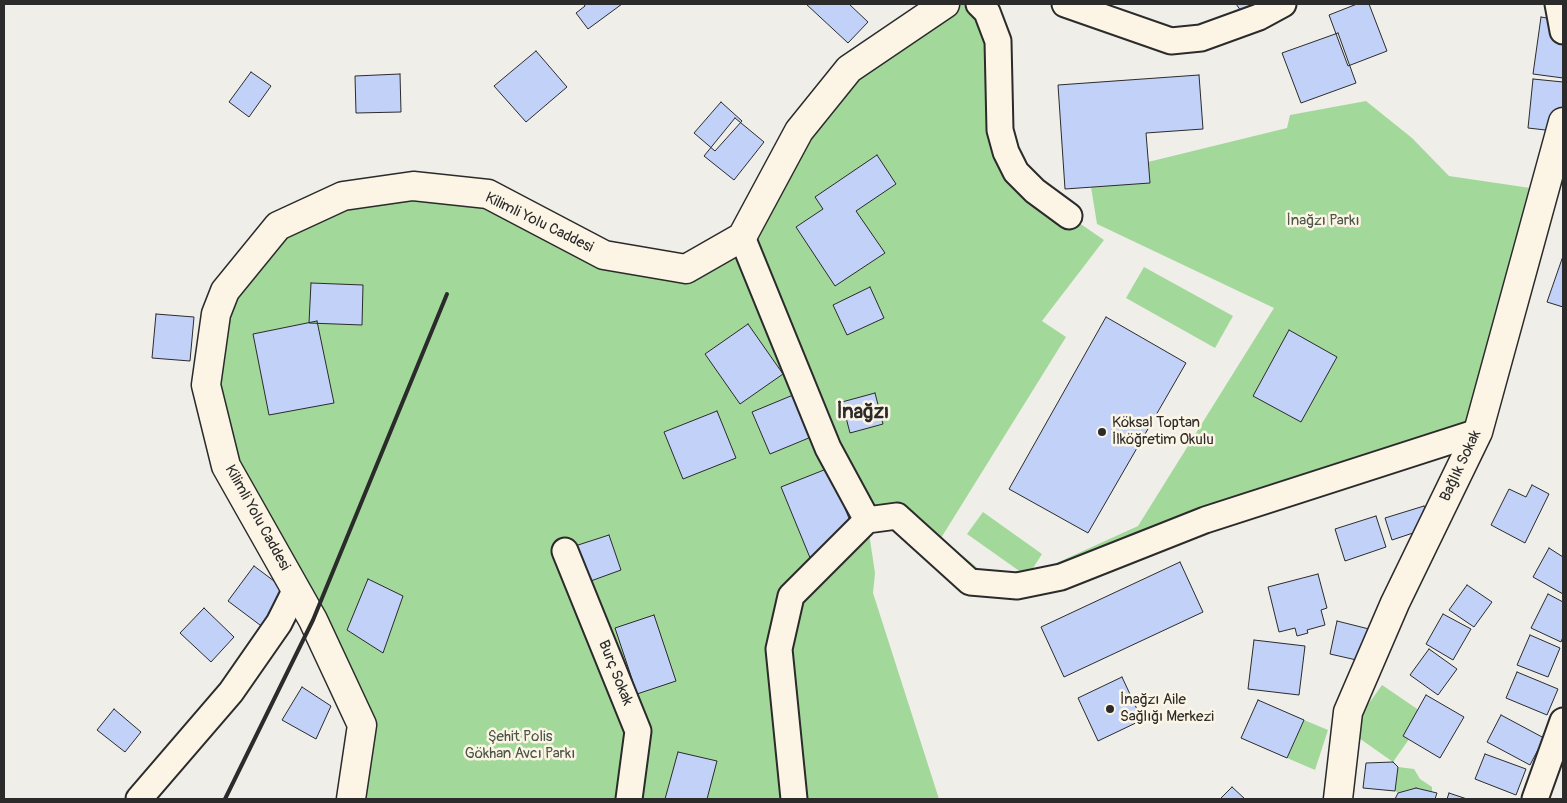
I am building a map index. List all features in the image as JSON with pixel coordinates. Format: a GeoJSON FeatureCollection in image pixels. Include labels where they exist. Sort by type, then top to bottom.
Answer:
{"type":"FeatureCollection","features":[{"type":"Feature","properties":{"kind":"main road"},"geometry":{"type":"LineString","coordinates":[[742,237],[799,132],[849,69],[945,4]]}},
{"type":"Feature","properties":{"kind":"main road","name":"Bağlık Sokak"},"geometry":{"type":"LineString","coordinates":[[1338,799],[1348,712],[1395,603],[1478,432],[1563,122]]}},
{"type":"Feature","properties":{"kind":"main road","name":"Kilimli Yolu Caddesi"},"geometry":{"type":"LineString","coordinates":[[351,799],[362,725],[313,620],[226,466],[206,385],[216,314],[225,291],[278,226],[343,196],[413,186],[488,194],[604,255],[686,269],[742,237]]}},
{"type":"Feature","properties":{"kind":"street"},"geometry":{"type":"LineString","coordinates":[[979,4],[987,12],[998,41],[1000,130],[1006,152],[1016,172],[1035,191],[1069,216]]}},
{"type":"Feature","properties":{"kind":"street"},"geometry":{"type":"LineString","coordinates":[[1064,4],[1171,41],[1201,38],[1259,17],[1282,4]]}},
{"type":"Feature","properties":{"kind":"street"},"geometry":{"type":"LineString","coordinates":[[1558,4],[1563,31]]}},
{"type":"Feature","properties":{"kind":"street"},"geometry":{"type":"LineString","coordinates":[[742,237],[828,448],[867,520]]}},
{"type":"Feature","properties":{"kind":"street"},"geometry":{"type":"LineString","coordinates":[[794,799],[779,649],[791,596],[867,520],[897,516],[970,582],[1017,586],[1061,578],[1205,520],[1478,432]]}},
{"type":"Feature","properties":{"kind":"street","name":"Burç Sokak"},"geometry":{"type":"LineString","coordinates":[[565,550],[638,730],[629,799]]}},
{"type":"Feature","properties":{"kind":"street"},"geometry":{"type":"LineString","coordinates":[[140,799],[231,692],[279,623],[296,589]]}},
{"type":"Feature","properties":{"kind":"street"},"geometry":{"type":"LineString","coordinates":[[1535,799],[1563,721]]}},
{"type":"Feature","properties":{"kind":"green space"},"geometry":{"type":"Polygon","coordinates":[[[945,4],[979,4],[1006,152],[1069,216],[1104,240],[1042,321],[1066,337],[941,538],[986,575],[1025,575],[967,534],[983,512],[1042,554],[1028,576],[1138,526],[1274,308],[1097,224],[1091,187],[1150,182],[1148,162],[1287,128],[1290,115],[1366,101],[1412,138],[1449,176],[1544,190],[1478,432],[1061,577],[970,582],[897,516],[867,520],[875,573],[873,593],[939,799],[351,799],[362,725],[226,466],[206,385],[216,314],[278,226],[343,196],[488,194],[604,255],[686,269],[742,237],[849,69],[945,4]]]}},
{"type":"Feature","properties":{"kind":"green space"},"geometry":{"type":"Polygon","coordinates":[[[1144,267],[1233,316],[1215,348],[1126,298],[1144,267]]]}},
{"type":"Feature","properties":{"kind":"green space"},"geometry":{"type":"Polygon","coordinates":[[[1382,685],[1426,715],[1393,762],[1349,731],[1382,685]]]}},
{"type":"Feature","properties":{"kind":"green space"},"geometry":{"type":"Polygon","coordinates":[[[1304,720],[1328,730],[1315,770],[1287,758],[1304,720]]]}},
{"type":"Feature","properties":{"kind":"green space"},"geometry":{"type":"Polygon","coordinates":[[[1398,767],[1414,769],[1420,779],[1432,787],[1432,792],[1416,788],[1398,793],[1395,791],[1398,767]]]}},
{"type":"Feature","properties":{"kind":"building"},"geometry":{"type":"Polygon","coordinates":[[[584,4],[622,4],[588,29],[576,13],[585,6],[584,4]]]}},
{"type":"Feature","properties":{"kind":"building"},"geometry":{"type":"Polygon","coordinates":[[[806,4],[849,4],[868,22],[848,43],[806,4]]]}},
{"type":"Feature","properties":{"kind":"building"},"geometry":{"type":"Polygon","coordinates":[[[1236,4],[1252,4],[1241,11],[1236,4]]]}},
{"type":"Feature","properties":{"kind":"building"},"geometry":{"type":"Polygon","coordinates":[[[1357,4],[1369,4],[1387,51],[1348,66],[1329,15],[1357,4]]]}},
{"type":"Feature","properties":{"kind":"building"},"geometry":{"type":"Polygon","coordinates":[[[1541,17],[1563,21],[1563,78],[1533,74],[1541,17]]]}},
{"type":"Feature","properties":{"kind":"building"},"geometry":{"type":"Polygon","coordinates":[[[1338,33],[1356,83],[1301,103],[1282,53],[1338,33]]]}},
{"type":"Feature","properties":{"kind":"building"},"geometry":{"type":"Polygon","coordinates":[[[536,51],[567,87],[526,122],[494,86],[536,51]]]}},
{"type":"Feature","properties":{"kind":"building"},"geometry":{"type":"Polygon","coordinates":[[[251,72],[271,86],[249,117],[229,102],[251,72]]]}},
{"type":"Feature","properties":{"kind":"building"},"geometry":{"type":"Polygon","coordinates":[[[400,74],[401,112],[356,113],[355,76],[400,74]]]}},
{"type":"Feature","properties":{"kind":"building"},"geometry":{"type":"Polygon","coordinates":[[[1199,75],[1203,129],[1146,133],[1150,183],[1065,189],[1058,85],[1199,75]]]}},
{"type":"Feature","properties":{"kind":"building"},"geometry":{"type":"Polygon","coordinates":[[[1533,79],[1563,82],[1563,132],[1528,128],[1533,79]]]}},
{"type":"Feature","properties":{"kind":"building"},"geometry":{"type":"Polygon","coordinates":[[[721,102],[742,121],[715,151],[694,133],[721,102]]]}},
{"type":"Feature","properties":{"kind":"building"},"geometry":{"type":"Polygon","coordinates":[[[735,118],[764,142],[734,180],[704,156],[735,118]]]}},
{"type":"Feature","properties":{"kind":"building"},"geometry":{"type":"Polygon","coordinates":[[[877,155],[896,184],[856,211],[885,253],[835,286],[796,227],[823,209],[815,197],[877,155]]]}},
{"type":"Feature","properties":{"kind":"building"},"geometry":{"type":"Polygon","coordinates":[[[1563,256],[1563,307],[1547,302],[1563,256]]]}},
{"type":"Feature","properties":{"kind":"building"},"geometry":{"type":"Polygon","coordinates":[[[311,283],[363,285],[362,325],[309,323],[311,283]]]}},
{"type":"Feature","properties":{"kind":"building"},"geometry":{"type":"Polygon","coordinates":[[[870,287],[884,318],[847,335],[833,305],[870,287]]]}},
{"type":"Feature","properties":{"kind":"building"},"geometry":{"type":"Polygon","coordinates":[[[156,314],[194,317],[190,361],[152,358],[156,314]]]}},
{"type":"Feature","properties":{"kind":"building"},"geometry":{"type":"Polygon","coordinates":[[[1106,317],[1186,363],[1088,533],[1009,489],[1106,317]]]}},
{"type":"Feature","properties":{"kind":"building"},"geometry":{"type":"Polygon","coordinates":[[[317,321],[334,403],[269,415],[253,334],[317,321]]]}},
{"type":"Feature","properties":{"kind":"building"},"geometry":{"type":"Polygon","coordinates":[[[748,324],[783,374],[740,404],[705,354],[748,324]]]}},
{"type":"Feature","properties":{"kind":"building"},"geometry":{"type":"Polygon","coordinates":[[[1289,330],[1337,357],[1301,422],[1253,396],[1289,330]]]}},
{"type":"Feature","properties":{"kind":"building"},"geometry":{"type":"Polygon","coordinates":[[[798,393],[816,435],[770,454],[752,412],[798,393]]]}},
{"type":"Feature","properties":{"kind":"building"},"geometry":{"type":"Polygon","coordinates":[[[875,393],[883,424],[850,433],[842,402],[875,393]]]}},
{"type":"Feature","properties":{"kind":"building"},"geometry":{"type":"Polygon","coordinates":[[[717,411],[736,458],[683,479],[664,432],[717,411]]]}},
{"type":"Feature","properties":{"kind":"building"},"geometry":{"type":"Polygon","coordinates":[[[829,468],[860,546],[813,565],[781,487],[829,468]]]}},
{"type":"Feature","properties":{"kind":"building"},"geometry":{"type":"Polygon","coordinates":[[[1532,485],[1549,494],[1525,543],[1491,525],[1509,489],[1526,497],[1532,485]]]}},
{"type":"Feature","properties":{"kind":"building"},"geometry":{"type":"Polygon","coordinates":[[[1424,506],[1431,527],[1392,540],[1385,518],[1424,506]]]}},
{"type":"Feature","properties":{"kind":"building"},"geometry":{"type":"Polygon","coordinates":[[[1376,516],[1386,547],[1345,561],[1335,529],[1376,516]]]}},
{"type":"Feature","properties":{"kind":"building"},"geometry":{"type":"Polygon","coordinates":[[[609,535],[621,570],[588,582],[575,546],[609,535]]]}},
{"type":"Feature","properties":{"kind":"building"},"geometry":{"type":"Polygon","coordinates":[[[1549,548],[1563,557],[1563,594],[1533,577],[1549,548]]]}},
{"type":"Feature","properties":{"kind":"building"},"geometry":{"type":"Polygon","coordinates":[[[1180,562],[1203,612],[1064,677],[1041,627],[1180,562]]]}},
{"type":"Feature","properties":{"kind":"building"},"geometry":{"type":"Polygon","coordinates":[[[254,566],[290,593],[264,628],[228,601],[254,566]]]}},
{"type":"Feature","properties":{"kind":"building"},"geometry":{"type":"Polygon","coordinates":[[[1318,574],[1327,608],[1321,610],[1325,625],[1307,630],[1308,633],[1297,636],[1295,628],[1279,632],[1268,587],[1318,574]]]}},
{"type":"Feature","properties":{"kind":"building"},"geometry":{"type":"Polygon","coordinates":[[[368,579],[403,596],[383,653],[347,630],[368,579]]]}},
{"type":"Feature","properties":{"kind":"building"},"geometry":{"type":"Polygon","coordinates":[[[1467,585],[1492,602],[1474,627],[1449,610],[1467,585]]]}},
{"type":"Feature","properties":{"kind":"building"},"geometry":{"type":"Polygon","coordinates":[[[1548,594],[1563,602],[1563,637],[1561,642],[1531,628],[1548,594]]]}},
{"type":"Feature","properties":{"kind":"building"},"geometry":{"type":"Polygon","coordinates":[[[204,608],[234,637],[211,662],[180,633],[204,608]]]}},
{"type":"Feature","properties":{"kind":"building"},"geometry":{"type":"Polygon","coordinates":[[[1443,614],[1471,629],[1453,660],[1426,644],[1443,614]]]}},
{"type":"Feature","properties":{"kind":"building"},"geometry":{"type":"Polygon","coordinates":[[[654,615],[676,681],[637,694],[615,628],[654,615]]]}},
{"type":"Feature","properties":{"kind":"building"},"geometry":{"type":"Polygon","coordinates":[[[1337,621],[1369,629],[1361,661],[1330,654],[1337,621]]]}},
{"type":"Feature","properties":{"kind":"building"},"geometry":{"type":"Polygon","coordinates":[[[1530,635],[1560,648],[1548,677],[1517,665],[1530,635]]]}},
{"type":"Feature","properties":{"kind":"building"},"geometry":{"type":"Polygon","coordinates":[[[1254,640],[1305,646],[1299,695],[1248,689],[1254,640]]]}},
{"type":"Feature","properties":{"kind":"building"},"geometry":{"type":"Polygon","coordinates":[[[1429,649],[1457,669],[1438,695],[1410,675],[1429,649]]]}},
{"type":"Feature","properties":{"kind":"building"},"geometry":{"type":"Polygon","coordinates":[[[1517,672],[1558,689],[1547,715],[1506,698],[1517,672]]]}},
{"type":"Feature","properties":{"kind":"building","name":"İnağzı Aile Sağlığı Merkezi"},"geometry":{"type":"Polygon","coordinates":[[[1122,677],[1142,720],[1098,741],[1078,698],[1122,677]]]}},
{"type":"Feature","properties":{"kind":"building"},"geometry":{"type":"Polygon","coordinates":[[[302,687],[331,706],[316,739],[282,720],[302,687]]]}},
{"type":"Feature","properties":{"kind":"building"},"geometry":{"type":"Polygon","coordinates":[[[1426,695],[1464,717],[1440,758],[1403,736],[1426,695]]]}},
{"type":"Feature","properties":{"kind":"building"},"geometry":{"type":"Polygon","coordinates":[[[1258,700],[1304,720],[1287,758],[1241,738],[1258,700]]]}},
{"type":"Feature","properties":{"kind":"building"},"geometry":{"type":"Polygon","coordinates":[[[114,709],[141,732],[125,752],[97,730],[114,709]]]}},
{"type":"Feature","properties":{"kind":"building"},"geometry":{"type":"Polygon","coordinates":[[[1501,715],[1544,738],[1530,765],[1487,742],[1501,715]]]}},
{"type":"Feature","properties":{"kind":"building"},"geometry":{"type":"Polygon","coordinates":[[[678,752],[717,761],[707,799],[665,799],[678,752]]]}},
{"type":"Feature","properties":{"kind":"building"},"geometry":{"type":"Polygon","coordinates":[[[1485,754],[1526,769],[1516,795],[1475,779],[1485,754]]]}},
{"type":"Feature","properties":{"kind":"building"},"geometry":{"type":"Polygon","coordinates":[[[1393,762],[1398,767],[1395,791],[1363,788],[1366,763],[1393,762]]]}},
{"type":"Feature","properties":{"kind":"building"},"geometry":{"type":"Polygon","coordinates":[[[1232,787],[1245,799],[1220,799],[1232,787]]]}},
{"type":"Feature","properties":{"kind":"building"},"geometry":{"type":"Polygon","coordinates":[[[1416,788],[1437,793],[1435,799],[1395,799],[1398,793],[1416,788]]]}},
{"type":"Feature","properties":{"kind":"building"},"geometry":{"type":"Polygon","coordinates":[[[1449,793],[1467,799],[1447,799],[1449,793]]]}},
{"type":"Feature","properties":{"kind":"railway"},"geometry":{"type":"LineString","coordinates":[[225,799],[313,620],[447,294]]}},
{"type":"Feature","properties":{"kind":"place","name":"Köksal Toptan İlköğretim Okulu"},"geometry":{"type":"Point","coordinates":[1102,432]}},
{"type":"Feature","properties":{"kind":"place","name":"İnağzı Aile Sağlığı Merkezi"},"geometry":{"type":"Point","coordinates":[1110,709]}},
{"type":"Feature","properties":{"kind":"district","name":"İnağzı"},"geometry":{"type":"Point","coordinates":[863,413]}},
{"type":"Feature","properties":{"kind":"park label","name":"İnağzı Parkı"},"geometry":{"type":"Point","coordinates":[1323,221]}},
{"type":"Feature","properties":{"kind":"park label","name":"Şehit Polis Gökhan Avcı Parkı"},"geometry":{"type":"Point","coordinates":[520,746]}}]}
